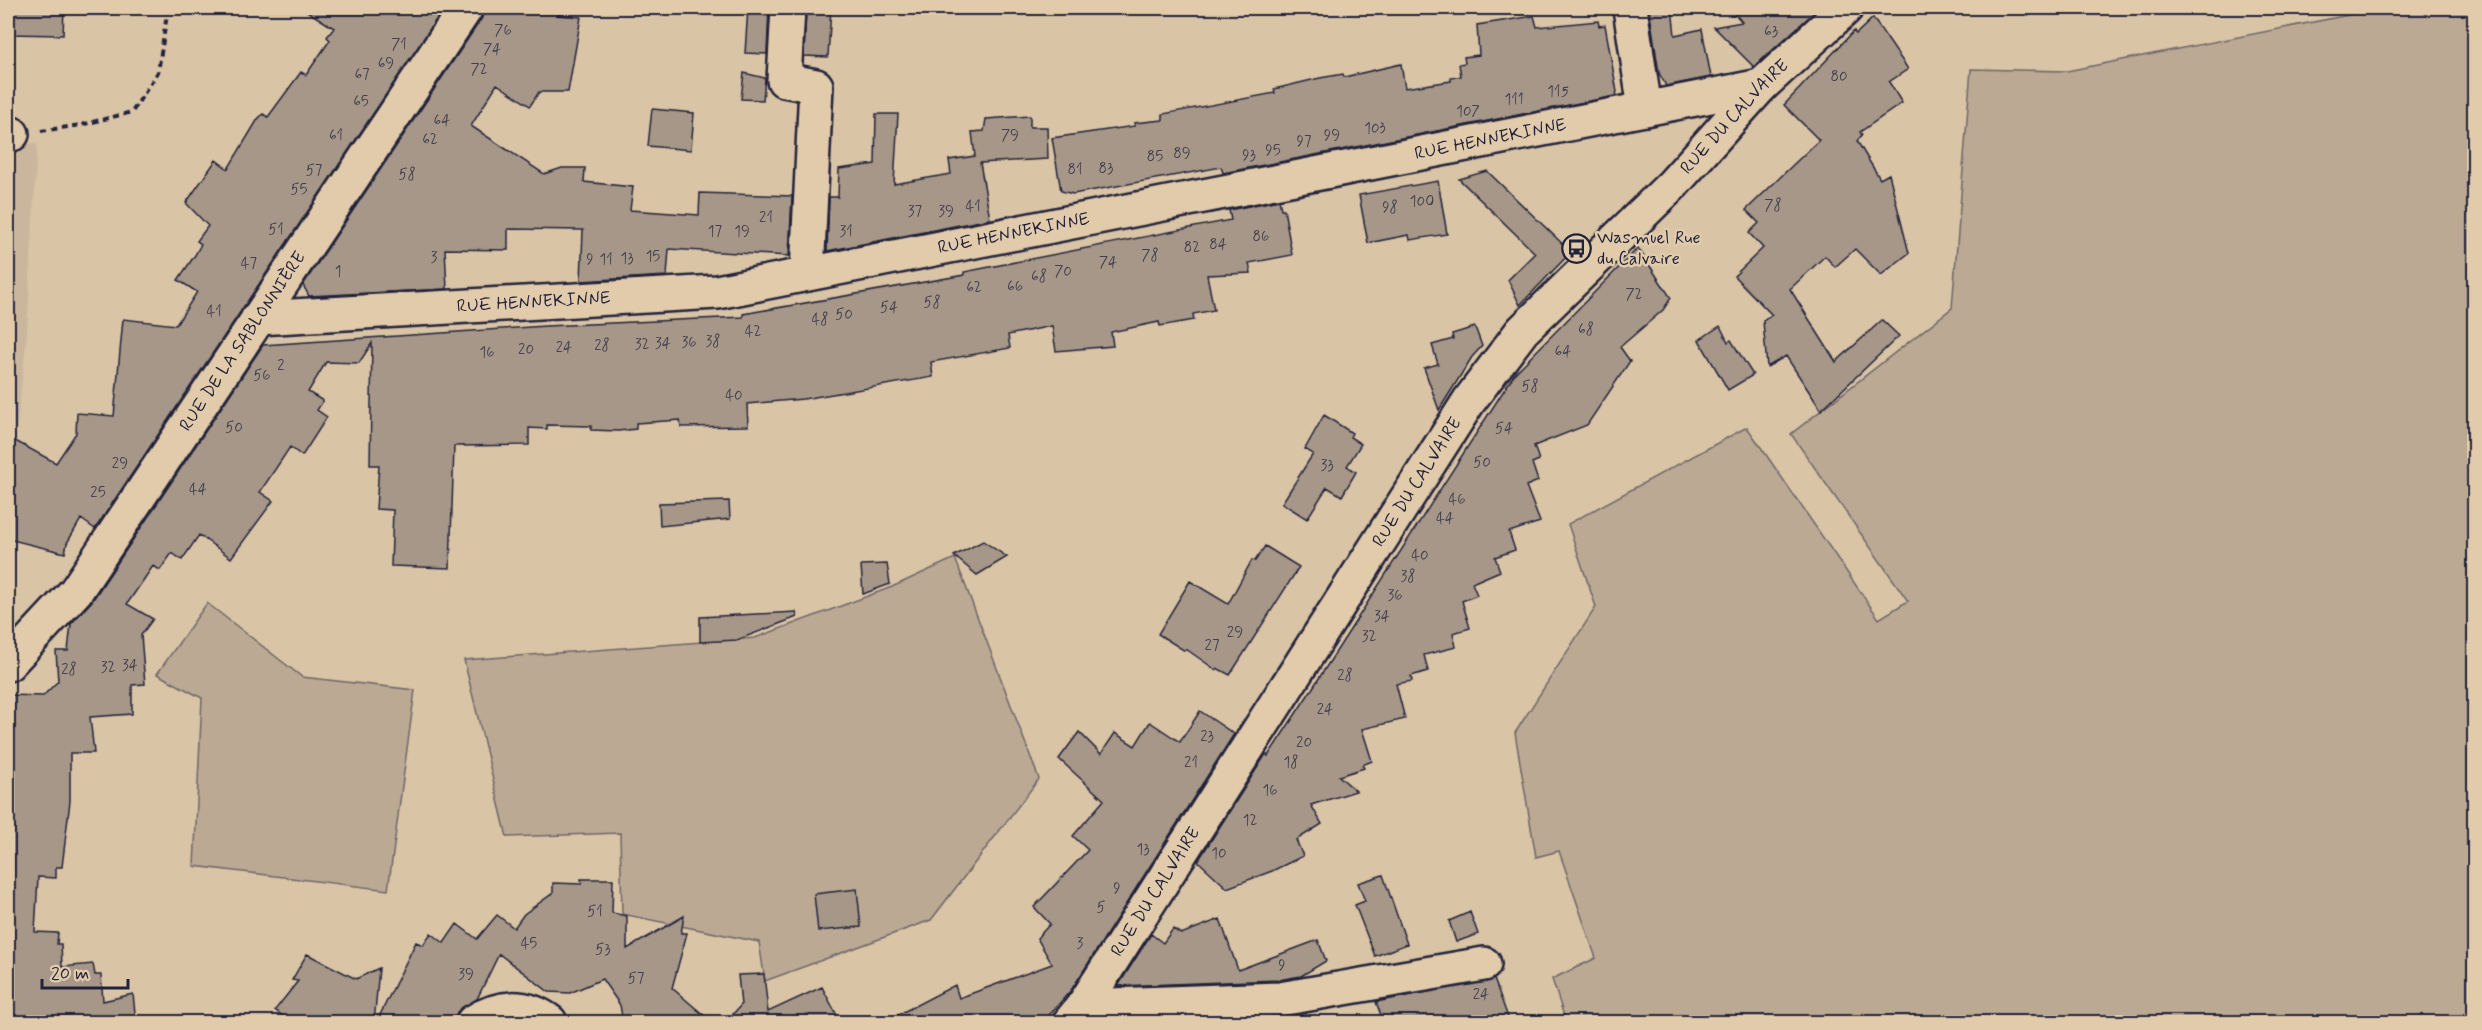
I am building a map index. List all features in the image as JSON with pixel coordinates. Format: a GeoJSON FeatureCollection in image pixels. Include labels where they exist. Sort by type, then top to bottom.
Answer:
{"type":"FeatureCollection","features":[{"type":"Feature","properties":{"kind":"street","name":"RUE DE LA SABLONNIÈRE"},"geometry":{"type":"LineString","coordinates":[[8,664],[76,591],[466,8]]}},
{"type":"Feature","properties":{"kind":"street"},"geometry":{"type":"LineString","coordinates":[[788,8],[784,80],[816,86],[807,274]]}},
{"type":"Feature","properties":{"kind":"street"},"geometry":{"type":"LineString","coordinates":[[1630,8],[1645,109]]}},
{"type":"Feature","properties":{"kind":"street","name":"RUE DU CALVAIRE"},"geometry":{"type":"LineString","coordinates":[[1076,1014],[1469,402],[1522,332],[1673,184],[1761,86],[1846,8]]}},
{"type":"Feature","properties":{"kind":"street","name":"RUE HENNEKINNE"},"geometry":{"type":"LineString","coordinates":[[258,318],[717,292],[1761,86]]}},
{"type":"Feature","properties":{"kind":"street"},"geometry":{"type":"LineString","coordinates":[[1076,1014],[1280,999],[1484,964]]}},
{"type":"Feature","properties":{"kind":"street"},"geometry":{"type":"LineString","coordinates":[[473,1023],[502,1008],[522,1009],[550,1023]]}},
{"type":"Feature","properties":{"kind":"path"},"geometry":{"type":"LineString","coordinates":[[10,134],[81,126],[132,112],[158,72],[168,8]]}},
{"type":"Feature","properties":{"kind":"shaded area"},"geometry":{"type":"Polygon","coordinates":[[[2384,8],[2474,8],[2474,1022],[1566,1022],[1552,979],[1596,958],[1559,851],[1536,857],[1515,733],[1596,607],[1568,524],[1747,427],[1879,619],[1908,601],[1791,434],[1952,308],[1971,69],[2067,71],[2384,8]]]}},
{"type":"Feature","properties":{"kind":"shaded area"},"geometry":{"type":"Polygon","coordinates":[[[8,141],[37,144],[27,334],[8,508],[8,141]]]}},
{"type":"Feature","properties":{"kind":"shaded area"},"geometry":{"type":"Polygon","coordinates":[[[955,558],[1039,779],[931,920],[765,981],[759,942],[622,914],[620,833],[507,837],[464,660],[755,638],[892,587],[955,558]]]}},
{"type":"Feature","properties":{"kind":"shaded area"},"geometry":{"type":"Polygon","coordinates":[[[207,603],[302,677],[415,690],[388,890],[194,866],[202,698],[157,674],[207,603]]]}},
{"type":"Feature","properties":{"kind":"building"},"geometry":{"type":"Polygon","coordinates":[[[8,8],[64,8],[63,35],[8,34],[8,8]]]}},
{"type":"Feature","properties":{"kind":"building"},"geometry":{"type":"Polygon","coordinates":[[[302,8],[444,8],[95,529],[81,519],[67,543],[65,553],[8,539],[8,437],[56,463],[76,433],[77,413],[114,416],[123,319],[176,325],[197,292],[178,280],[195,255],[201,244],[197,241],[208,226],[186,203],[216,160],[228,169],[258,119],[263,114],[268,117],[301,72],[306,75],[330,40],[327,37],[334,28],[302,8]]]}},
{"type":"Feature","properties":{"kind":"building"},"geometry":{"type":"Polygon","coordinates":[[[484,8],[562,8],[558,15],[581,17],[568,92],[539,92],[530,106],[497,84],[471,126],[544,174],[562,168],[585,168],[584,182],[633,187],[630,210],[699,215],[700,193],[792,196],[789,256],[669,249],[667,276],[581,281],[583,230],[508,229],[508,250],[445,249],[447,289],[309,296],[303,285],[482,18],[484,8]]]}},
{"type":"Feature","properties":{"kind":"building"},"geometry":{"type":"Polygon","coordinates":[[[748,8],[769,8],[767,54],[745,53],[748,8]]]}},
{"type":"Feature","properties":{"kind":"building"},"geometry":{"type":"Polygon","coordinates":[[[806,8],[831,8],[828,57],[804,56],[806,8]]]}},
{"type":"Feature","properties":{"kind":"building"},"geometry":{"type":"Polygon","coordinates":[[[1649,8],[1672,8],[1675,35],[1702,29],[1711,77],[1666,86],[1659,73],[1649,8]]]}},
{"type":"Feature","properties":{"kind":"building"},"geometry":{"type":"Polygon","coordinates":[[[1730,8],[1819,8],[1754,67],[1714,27],[1742,22],[1730,8]]]}},
{"type":"Feature","properties":{"kind":"building"},"geometry":{"type":"Polygon","coordinates":[[[1534,16],[1537,27],[1598,21],[1599,26],[1605,25],[1617,92],[1615,96],[1223,173],[1221,167],[1073,194],[1061,191],[1052,138],[1135,126],[1134,123],[1163,120],[1163,114],[1275,93],[1274,89],[1320,78],[1343,74],[1344,77],[1401,64],[1405,88],[1451,81],[1451,78],[1461,76],[1459,64],[1465,63],[1464,57],[1479,55],[1477,25],[1534,16]]]}},
{"type":"Feature","properties":{"kind":"building"},"geometry":{"type":"Polygon","coordinates":[[[1873,18],[1908,69],[1889,82],[1902,103],[1860,132],[1862,135],[1857,141],[1880,179],[1889,174],[1909,253],[1881,275],[1855,249],[1835,267],[1825,256],[1790,289],[1836,362],[1882,320],[1899,336],[1821,410],[1786,356],[1767,367],[1763,321],[1772,315],[1734,276],[1763,248],[1749,233],[1759,223],[1746,210],[1819,140],[1784,105],[1854,31],[1856,34],[1873,18]]]}},
{"type":"Feature","properties":{"kind":"building"},"geometry":{"type":"Polygon","coordinates":[[[744,73],[765,78],[763,100],[741,99],[744,73]]]}},
{"type":"Feature","properties":{"kind":"building"},"geometry":{"type":"Polygon","coordinates":[[[652,109],[694,113],[691,150],[648,146],[652,109]]]}},
{"type":"Feature","properties":{"kind":"building"},"geometry":{"type":"Polygon","coordinates":[[[876,114],[898,114],[894,184],[951,174],[949,160],[975,156],[972,132],[984,131],[986,119],[1030,116],[1030,127],[1047,127],[1048,159],[980,163],[990,219],[827,251],[829,197],[838,197],[839,169],[875,164],[876,114]]]}},
{"type":"Feature","properties":{"kind":"building"},"geometry":{"type":"Polygon","coordinates":[[[1487,171],[1571,252],[1520,305],[1508,280],[1535,253],[1459,179],[1487,171]]]}},
{"type":"Feature","properties":{"kind":"building"},"geometry":{"type":"Polygon","coordinates":[[[1438,181],[1447,234],[1410,240],[1409,235],[1368,243],[1359,195],[1438,181]]]}},
{"type":"Feature","properties":{"kind":"building"},"geometry":{"type":"Polygon","coordinates":[[[1279,200],[1281,209],[1284,209],[1292,255],[1249,263],[1251,273],[1207,275],[1214,310],[1193,314],[1194,320],[1160,326],[1159,322],[1111,332],[1113,346],[1056,351],[1052,326],[1008,335],[1010,348],[931,362],[933,377],[803,399],[747,404],[748,426],[681,427],[680,420],[636,423],[636,429],[618,431],[591,430],[591,426],[547,425],[547,429],[529,428],[529,445],[454,446],[450,568],[391,566],[393,510],[376,509],[379,465],[370,465],[372,343],[359,363],[326,362],[308,392],[323,401],[317,410],[327,417],[302,456],[290,447],[260,492],[273,501],[231,558],[199,535],[182,560],[172,553],[160,570],[153,566],[127,604],[153,619],[141,635],[145,684],[132,685],[132,714],[90,717],[94,753],[70,753],[70,801],[62,867],[56,867],[56,878],[38,877],[35,932],[58,933],[57,944],[61,944],[62,967],[93,964],[95,975],[101,975],[103,1001],[133,994],[136,1023],[8,1023],[8,695],[43,696],[58,681],[56,651],[68,651],[71,624],[92,601],[263,345],[546,326],[743,317],[743,314],[964,275],[964,272],[1231,220],[1229,210],[1279,200]]]}},
{"type":"Feature","properties":{"kind":"building"},"geometry":{"type":"Polygon","coordinates":[[[1638,248],[1671,298],[1663,310],[1620,347],[1630,361],[1587,425],[1534,446],[1539,460],[1532,463],[1538,481],[1526,486],[1540,522],[1509,532],[1515,550],[1495,557],[1500,571],[1472,583],[1477,595],[1462,601],[1470,628],[1453,633],[1456,647],[1424,655],[1428,671],[1411,676],[1412,681],[1396,684],[1405,719],[1362,729],[1372,761],[1362,765],[1364,768],[1339,776],[1356,791],[1311,805],[1322,824],[1296,840],[1303,856],[1227,888],[1198,861],[1266,754],[1268,756],[1314,686],[1515,373],[1638,248]]]}},
{"type":"Feature","properties":{"kind":"building"},"geometry":{"type":"Polygon","coordinates":[[[1720,326],[1728,342],[1731,340],[1753,375],[1728,390],[1699,340],[1720,326]]]}},
{"type":"Feature","properties":{"kind":"building"},"geometry":{"type":"Polygon","coordinates":[[[1475,327],[1482,346],[1472,357],[1439,410],[1424,368],[1438,364],[1432,345],[1453,339],[1452,334],[1475,327]]]}},
{"type":"Feature","properties":{"kind":"building"},"geometry":{"type":"Polygon","coordinates":[[[1324,415],[1352,433],[1350,437],[1361,444],[1347,466],[1356,472],[1342,496],[1327,487],[1307,519],[1282,503],[1313,454],[1305,449],[1324,415]]]}},
{"type":"Feature","properties":{"kind":"building"},"geometry":{"type":"Polygon","coordinates":[[[729,501],[730,519],[660,526],[659,503],[729,501]]]}},
{"type":"Feature","properties":{"kind":"building"},"geometry":{"type":"Polygon","coordinates":[[[983,541],[1007,557],[977,575],[954,556],[983,541]]]}},
{"type":"Feature","properties":{"kind":"building"},"geometry":{"type":"Polygon","coordinates":[[[1265,546],[1299,567],[1230,675],[1217,668],[1216,670],[1186,649],[1185,651],[1158,634],[1190,581],[1228,604],[1252,560],[1255,561],[1265,546]]]}},
{"type":"Feature","properties":{"kind":"building"},"geometry":{"type":"Polygon","coordinates":[[[887,564],[890,584],[863,594],[861,565],[887,564]]]}},
{"type":"Feature","properties":{"kind":"building"},"geometry":{"type":"Polygon","coordinates":[[[796,612],[797,617],[737,640],[700,642],[700,617],[796,612]]]}},
{"type":"Feature","properties":{"kind":"building"},"geometry":{"type":"Polygon","coordinates":[[[1200,711],[1234,734],[1072,989],[1042,1023],[882,1023],[955,985],[959,998],[1052,964],[1037,938],[1050,924],[1034,907],[1088,850],[1073,836],[1104,800],[1059,759],[1079,732],[1101,754],[1115,733],[1135,746],[1150,722],[1180,742],[1200,711]]]}},
{"type":"Feature","properties":{"kind":"building"},"geometry":{"type":"Polygon","coordinates":[[[1383,875],[1407,944],[1375,956],[1355,905],[1365,901],[1358,883],[1383,875]]]}},
{"type":"Feature","properties":{"kind":"building"},"geometry":{"type":"Polygon","coordinates":[[[581,879],[613,879],[612,913],[627,916],[627,949],[684,916],[681,933],[687,933],[672,988],[713,1023],[623,1023],[620,1005],[602,979],[570,993],[549,992],[499,954],[477,999],[457,1012],[454,1023],[376,1023],[416,942],[423,945],[431,933],[444,943],[457,924],[477,939],[497,915],[514,928],[524,914],[553,893],[553,883],[582,884],[581,879]]]}},
{"type":"Feature","properties":{"kind":"building"},"geometry":{"type":"Polygon","coordinates":[[[857,889],[861,927],[818,931],[814,894],[857,889]]]}},
{"type":"Feature","properties":{"kind":"building"},"geometry":{"type":"Polygon","coordinates":[[[1470,912],[1478,934],[1456,942],[1449,921],[1470,912]]]}},
{"type":"Feature","properties":{"kind":"building"},"geometry":{"type":"Polygon","coordinates":[[[1220,919],[1238,970],[1318,940],[1326,961],[1301,976],[1278,980],[1118,986],[1151,934],[1163,943],[1173,929],[1181,934],[1220,919]]]}},
{"type":"Feature","properties":{"kind":"building"},"geometry":{"type":"Polygon","coordinates":[[[307,954],[356,979],[379,968],[374,1023],[311,1023],[300,1016],[292,1023],[275,1010],[298,981],[292,980],[307,954]]]}},
{"type":"Feature","properties":{"kind":"building"},"geometry":{"type":"Polygon","coordinates":[[[764,974],[768,1012],[822,987],[841,1023],[725,1023],[741,1005],[738,975],[764,974]]]}},
{"type":"Feature","properties":{"kind":"building"},"geometry":{"type":"Polygon","coordinates":[[[1494,979],[1510,1023],[1384,1023],[1376,1002],[1494,979]]]}},
{"type":"Feature","properties":{"kind":"building"},"geometry":{"type":"Polygon","coordinates":[[[1274,1018],[1275,1023],[1147,1023],[1274,1018]]]}},
{"type":"Feature","properties":{"kind":"place","name":"Wasmuel Rue du Calvaire"},"geometry":{"type":"Point","coordinates":[1576,248]}}]}
